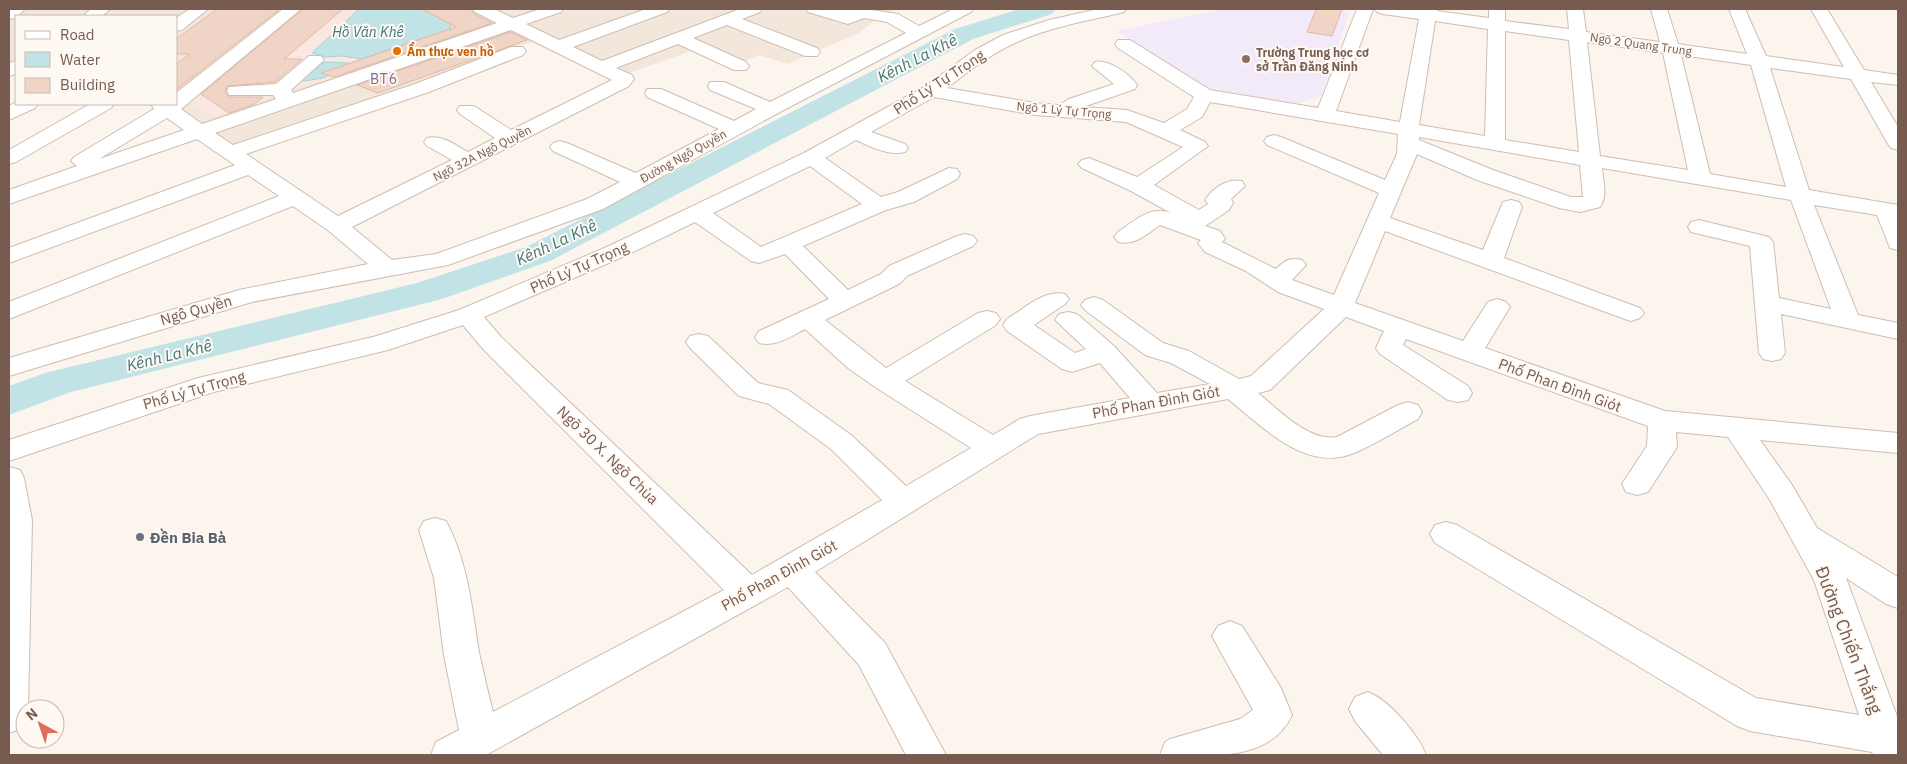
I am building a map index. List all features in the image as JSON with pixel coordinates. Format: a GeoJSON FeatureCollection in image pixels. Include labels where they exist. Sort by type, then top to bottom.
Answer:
{"type":"FeatureCollection","features":[{"type":"Feature","properties":{"kind":"street"},"geometry":{"type":"LineString","coordinates":[[9,14],[17,9]]}},
{"type":"Feature","properties":{"kind":"street"},"geometry":{"type":"LineString","coordinates":[[178,25],[200,9]]}},
{"type":"Feature","properties":{"kind":"street"},"geometry":{"type":"LineString","coordinates":[[178,99],[292,9]]}},
{"type":"Feature","properties":{"kind":"street"},"geometry":{"type":"LineString","coordinates":[[481,9],[604,66],[677,36],[754,9]]}},
{"type":"Feature","properties":{"kind":"street"},"geometry":{"type":"LineString","coordinates":[[9,197],[199,132],[285,94],[555,9]]}},
{"type":"Feature","properties":{"kind":"street"},"geometry":{"type":"LineString","coordinates":[[560,46],[661,9]]}},
{"type":"Feature","properties":{"kind":"street"},"geometry":{"type":"LineString","coordinates":[[814,9],[839,10],[848,19],[861,13],[892,18],[918,32]]}},
{"type":"Feature","properties":{"kind":"street","name":"Đường Ngô Quyền"},"geometry":{"type":"LineString","coordinates":[[387,268],[440,260],[595,204],[734,128],[965,9]]}},
{"type":"Feature","properties":{"kind":"street","name":"Phố Lý Tự Trọng"},"geometry":{"type":"LineString","coordinates":[[9,451],[122,410],[208,384],[379,344],[468,315],[617,251],[811,157],[930,91],[981,54],[1009,39],[1055,24],[1118,9]]}},
{"type":"Feature","properties":{"kind":"street"},"geometry":{"type":"LineString","coordinates":[[1325,115],[1365,9]]}},
{"type":"Feature","properties":{"kind":"street","name":"Ngõ 2 Quang Trung"},"geometry":{"type":"LineString","coordinates":[[1383,9],[1496,17],[1578,36],[1898,80]]}},
{"type":"Feature","properties":{"kind":"street"},"geometry":{"type":"LineString","coordinates":[[1409,137],[1485,175],[1580,205],[1592,202],[1594,197],[1575,9]]}},
{"type":"Feature","properties":{"kind":"street"},"geometry":{"type":"LineString","coordinates":[[1660,9],[1701,179]]}},
{"type":"Feature","properties":{"kind":"street"},"geometry":{"type":"LineString","coordinates":[[1737,9],[1759,61],[1800,196],[1848,322]]}},
{"type":"Feature","properties":{"kind":"street"},"geometry":{"type":"LineString","coordinates":[[1819,9],[1860,75],[1898,144]]}},
{"type":"Feature","properties":{"kind":"street"},"geometry":{"type":"LineString","coordinates":[[1089,164],[1139,186],[1212,236],[1213,239],[1210,243],[1213,247],[1255,266],[1286,273],[1287,288],[1341,307],[1391,190],[1406,162],[1428,12]]}},
{"type":"Feature","properties":{"kind":"street"},"geometry":{"type":"LineString","coordinates":[[1495,144],[1496,17]]}},
{"type":"Feature","properties":{"kind":"street"},"geometry":{"type":"LineString","coordinates":[[727,19],[811,52]]}},
{"type":"Feature","properties":{"kind":"street"},"geometry":{"type":"LineString","coordinates":[[677,36],[740,66]]}},
{"type":"Feature","properties":{"kind":"street"},"geometry":{"type":"LineString","coordinates":[[1124,44],[1204,95],[1325,115],[1409,137],[1495,144],[1892,212],[1898,243]]}},
{"type":"Feature","properties":{"kind":"street"},"geometry":{"type":"LineString","coordinates":[[231,152],[422,88],[517,51]]}},
{"type":"Feature","properties":{"kind":"street"},"geometry":{"type":"LineString","coordinates":[[236,91],[285,94],[314,66]]}},
{"type":"Feature","properties":{"kind":"street","name":"Ngõ 32A Ngô Quyền"},"geometry":{"type":"LineString","coordinates":[[337,226],[625,79],[604,66]]}},
{"type":"Feature","properties":{"kind":"street"},"geometry":{"type":"LineString","coordinates":[[1062,112],[1076,103],[1134,89],[1101,66]]}},
{"type":"Feature","properties":{"kind":"street"},"geometry":{"type":"LineString","coordinates":[[716,86],[771,109]]}},
{"type":"Feature","properties":{"kind":"street","name":"Ngõ 1 Lý Tự Trọng"},"geometry":{"type":"LineString","coordinates":[[930,91],[1035,109],[1127,116],[1198,146],[1139,186]]}},
{"type":"Feature","properties":{"kind":"street"},"geometry":{"type":"LineString","coordinates":[[654,93],[734,128]]}},
{"type":"Feature","properties":{"kind":"street"},"geometry":{"type":"LineString","coordinates":[[1165,131],[1195,113],[1204,95]]}},
{"type":"Feature","properties":{"kind":"street"},"geometry":{"type":"LineString","coordinates":[[9,114],[26,105]]}},
{"type":"Feature","properties":{"kind":"street"},"geometry":{"type":"LineString","coordinates":[[9,158],[102,105]]}},
{"type":"Feature","properties":{"kind":"street"},"geometry":{"type":"LineString","coordinates":[[35,189],[170,105],[199,132],[337,226],[387,268]]}},
{"type":"Feature","properties":{"kind":"street"},"geometry":{"type":"LineString","coordinates":[[467,110],[510,139]]}},
{"type":"Feature","properties":{"kind":"street"},"geometry":{"type":"LineString","coordinates":[[856,133],[884,145],[898,148]]}},
{"type":"Feature","properties":{"kind":"street"},"geometry":{"type":"LineString","coordinates":[[1274,141],[1391,190]]}},
{"type":"Feature","properties":{"kind":"street"},"geometry":{"type":"LineString","coordinates":[[434,142],[468,160]]}},
{"type":"Feature","properties":{"kind":"street"},"geometry":{"type":"LineString","coordinates":[[560,147],[637,182]]}},
{"type":"Feature","properties":{"kind":"street"},"geometry":{"type":"LineString","coordinates":[[811,157],[878,205]]}},
{"type":"Feature","properties":{"kind":"street"},"geometry":{"type":"LineString","coordinates":[[9,256],[249,167]]}},
{"type":"Feature","properties":{"kind":"street"},"geometry":{"type":"LineString","coordinates":[[698,213],[759,256],[878,205],[906,197],[949,174]]}},
{"type":"Feature","properties":{"kind":"street"},"geometry":{"type":"LineString","coordinates":[[1126,236],[1158,216],[1194,224],[1221,206],[1222,203],[1216,200],[1234,186]]}},
{"type":"Feature","properties":{"kind":"street"},"geometry":{"type":"LineString","coordinates":[[9,311],[296,197]]}},
{"type":"Feature","properties":{"kind":"street"},"geometry":{"type":"LineString","coordinates":[[1491,261],[1511,207]]}},
{"type":"Feature","properties":{"kind":"street"},"geometry":{"type":"LineString","coordinates":[[1377,222],[1491,261],[1631,313]]}},
{"type":"Feature","properties":{"kind":"street"},"geometry":{"type":"LineString","coordinates":[[1699,228],[1761,242],[1772,353]]}},
{"type":"Feature","properties":{"kind":"street"},"geometry":{"type":"LineString","coordinates":[[768,337],[809,320],[890,279],[898,271],[965,241]]}},
{"type":"Feature","properties":{"kind":"street"},"geometry":{"type":"LineString","coordinates":[[788,244],[845,301]]}},
{"type":"Feature","properties":{"kind":"street","name":"Ngô Quyền"},"geometry":{"type":"LineString","coordinates":[[9,367],[112,334],[248,295],[387,268]]}},
{"type":"Feature","properties":{"kind":"street"},"geometry":{"type":"LineString","coordinates":[[1767,303],[1848,322],[1898,331]]}},
{"type":"Feature","properties":{"kind":"street"},"geometry":{"type":"LineString","coordinates":[[1094,305],[1154,349],[1194,364],[1234,388],[1291,434],[1328,449],[1344,446],[1408,412]]}},
{"type":"Feature","properties":{"kind":"street"},"geometry":{"type":"LineString","coordinates":[[1469,352],[1497,306]]}},
{"type":"Feature","properties":{"kind":"street","name":"Phố Phan Đình Giót"},"geometry":{"type":"LineString","coordinates":[[450,755],[792,570],[1030,426],[1260,384],[1341,307],[1662,421],[1898,443]]}},
{"type":"Feature","properties":{"kind":"street"},"geometry":{"type":"LineString","coordinates":[[1104,352],[1072,363],[1016,325],[1062,309],[1104,352],[1150,403]]}},
{"type":"Feature","properties":{"kind":"street","name":"Ngõ 30 X. Ngõ Chùa"},"geometry":{"type":"LineString","coordinates":[[468,315],[492,343],[749,593]]}},
{"type":"Feature","properties":{"kind":"street"},"geometry":{"type":"LineString","coordinates":[[885,381],[987,319]]}},
{"type":"Feature","properties":{"kind":"street"},"geometry":{"type":"LineString","coordinates":[[809,320],[858,362],[885,381],[994,448]]}},
{"type":"Feature","properties":{"kind":"street"},"geometry":{"type":"LineString","coordinates":[[1399,327],[1389,348],[1458,393]]}},
{"type":"Feature","properties":{"kind":"street"},"geometry":{"type":"LineString","coordinates":[[698,342],[749,390],[778,397],[840,442],[904,502]]}},
{"type":"Feature","properties":{"kind":"street"},"geometry":{"type":"LineString","coordinates":[[1637,484],[1662,447],[1662,421]]}},
{"type":"Feature","properties":{"kind":"street","name":"Đường Chiến Thắng"},"geometry":{"type":"LineString","coordinates":[[1736,427],[1781,492],[1830,579],[1888,746]]}},
{"type":"Feature","properties":{"kind":"street"},"geometry":{"type":"LineString","coordinates":[[9,478],[16,520],[9,716]]}},
{"type":"Feature","properties":{"kind":"street"},"geometry":{"type":"LineString","coordinates":[[435,530],[451,578],[462,655],[480,739]]}},
{"type":"Feature","properties":{"kind":"street"},"geometry":{"type":"LineString","coordinates":[[1446,534],[1620,639],[1750,714],[1888,746]]}},
{"type":"Feature","properties":{"kind":"street"},"geometry":{"type":"LineString","coordinates":[[1805,536],[1898,594]]}},
{"type":"Feature","properties":{"kind":"street"},"geometry":{"type":"LineString","coordinates":[[792,570],[872,654],[911,730],[927,755]]}},
{"type":"Feature","properties":{"kind":"street"},"geometry":{"type":"LineString","coordinates":[[1179,755],[1184,751],[1247,734],[1259,728],[1272,715],[1268,700],[1230,636]]}},
{"type":"Feature","properties":{"kind":"street"},"geometry":{"type":"LineString","coordinates":[[1368,709],[1407,755]]}},
{"type":"Feature","properties":{"kind":"shaded area"},"geometry":{"type":"Polygon","coordinates":[[[9,9],[898,9],[877,18],[859,33],[788,64],[759,55],[731,67],[691,51],[610,80],[540,39],[236,147],[156,105],[178,105],[178,15],[15,15],[15,71],[9,71],[9,9]]]}},
{"type":"Feature","properties":{"kind":"shaded area"},"geometry":{"type":"Polygon","coordinates":[[[305,9],[359,9],[313,53],[355,57],[370,64],[216,116],[208,117],[191,102],[305,9]]]}},
{"type":"Feature","properties":{"kind":"shaded area","name":"Trường Trung học cơ sở Trần Đăng Ninh"},"geometry":{"type":"Polygon","coordinates":[[[1222,9],[1342,9],[1349,14],[1321,96],[1295,104],[1199,86],[1117,31],[1222,9]]]}},
{"type":"Feature","properties":{"kind":"water","name":"Hồ Văn Khê"},"geometry":{"type":"Polygon","coordinates":[[[359,9],[422,9],[451,24],[450,29],[446,31],[361,59],[342,56],[325,57],[312,53],[359,9]]]}},
{"type":"Feature","properties":{"kind":"water"},"geometry":{"type":"Polygon","coordinates":[[[326,62],[348,63],[348,66],[323,78],[297,82],[312,68],[326,62]]]}},
{"type":"Feature","properties":{"kind":"building"},"geometry":{"type":"Polygon","coordinates":[[[217,9],[280,9],[178,88],[178,63],[190,54],[178,54],[178,38],[217,9]]]}},
{"type":"Feature","properties":{"kind":"building"},"geometry":{"type":"Polygon","coordinates":[[[303,9],[343,9],[284,59],[302,59],[275,82],[227,86],[225,92],[229,97],[263,97],[255,104],[229,113],[201,94],[303,9]]]}},
{"type":"Feature","properties":{"kind":"building"},"geometry":{"type":"Polygon","coordinates":[[[422,9],[471,9],[474,14],[492,23],[334,77],[321,73],[456,27],[422,9]]]}},
{"type":"Feature","properties":{"kind":"building"},"geometry":{"type":"Polygon","coordinates":[[[1316,9],[1342,9],[1332,36],[1307,32],[1316,9]]]}},
{"type":"Feature","properties":{"kind":"building"},"geometry":{"type":"Polygon","coordinates":[[[511,32],[527,40],[378,93],[357,85],[511,32]]]}},
{"type":"Feature","properties":{"kind":"waterway","name":"Kênh La Khê"},"geometry":{"type":"LineString","coordinates":[[9,401],[59,382],[429,291],[538,254],[964,34],[1044,9]]}},
{"type":"Feature","properties":{"kind":"place","name":"Ẩm thực ven hồ"},"geometry":{"type":"Point","coordinates":[397,51]}},
{"type":"Feature","properties":{"kind":"place","name":"Trường Trung học cơ sở Trần Đăng Ninh"},"geometry":{"type":"Point","coordinates":[1246,59]}},
{"type":"Feature","properties":{"kind":"place","name":"Đền Bia Bà"},"geometry":{"type":"Point","coordinates":[140,537]}},
{"type":"Feature","properties":{"kind":"district","name":"BT6"},"geometry":{"type":"Point","coordinates":[384,79]}}]}
